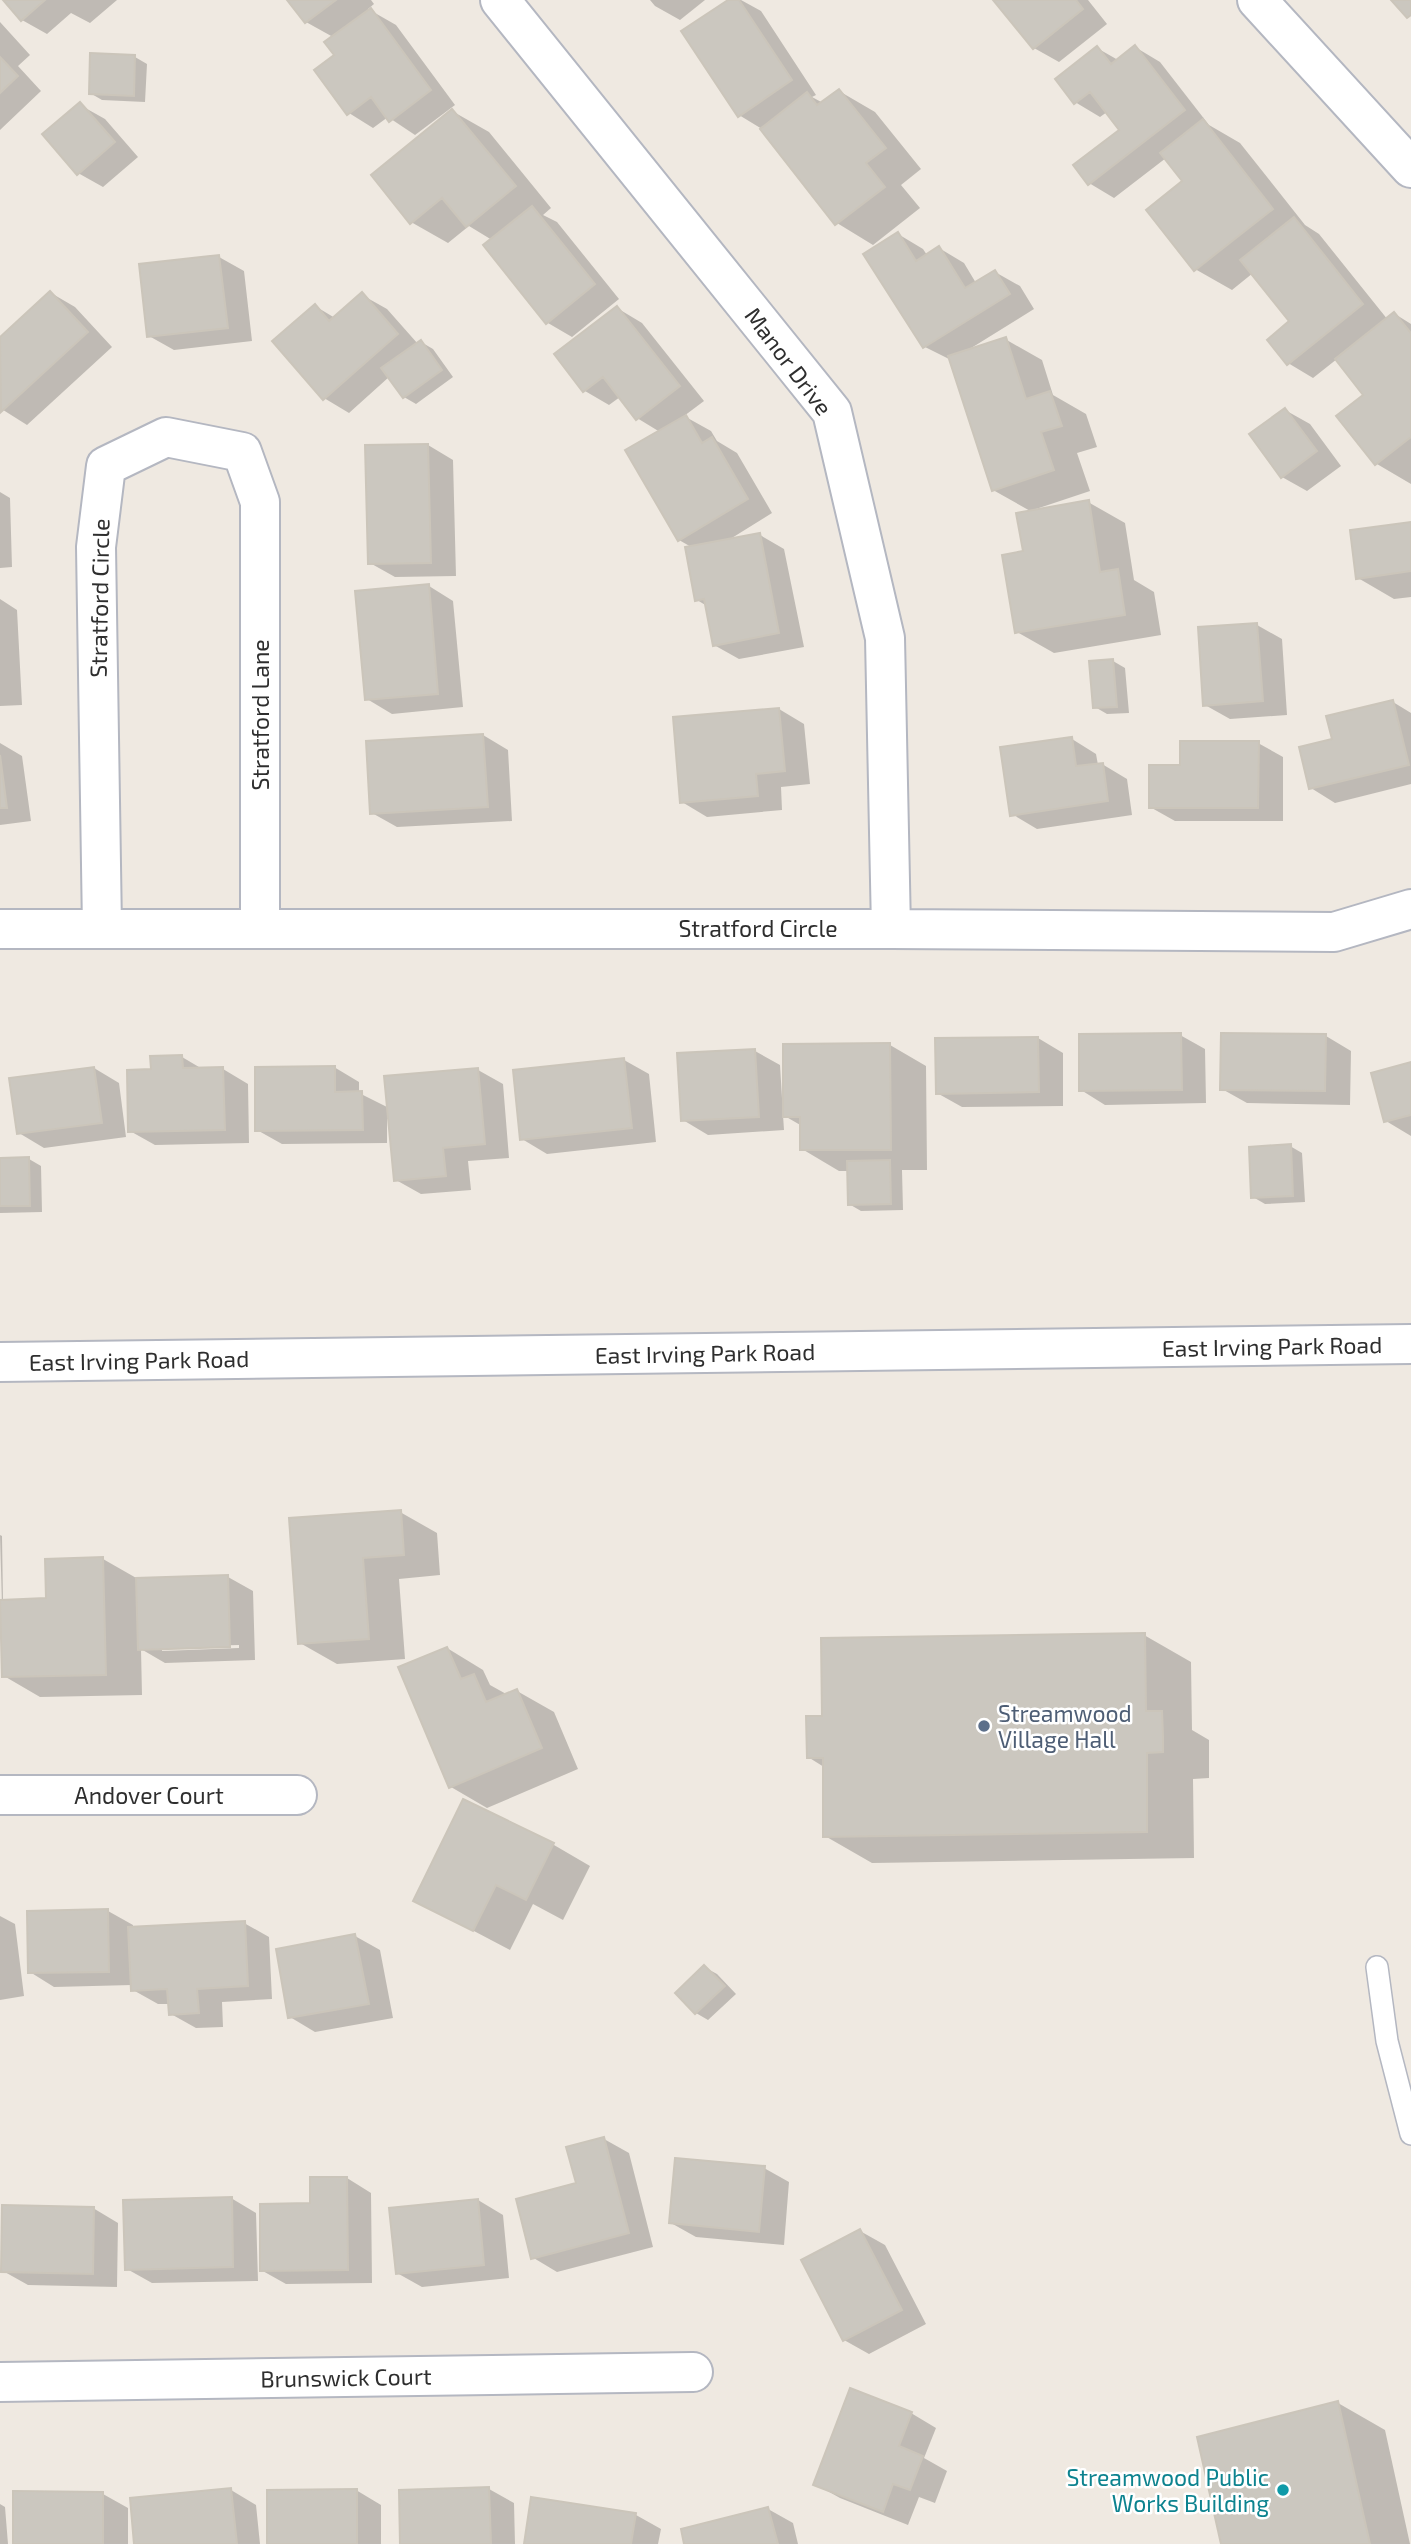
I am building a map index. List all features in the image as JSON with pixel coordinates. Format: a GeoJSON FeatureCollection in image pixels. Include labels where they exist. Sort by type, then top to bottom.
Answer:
{"type":"FeatureCollection","features":[{"type":"Feature","properties":{"kind":"street","name":"Manor Drive"},"geometry":{"type":"LineString","coordinates":[[500,0],[832,412],[885,638],[891,929]]}},
{"type":"Feature","properties":{"kind":"street"},"geometry":{"type":"LineString","coordinates":[[1257,0],[1411,168]]}},
{"type":"Feature","properties":{"kind":"street","name":"Stratford Circle"},"geometry":{"type":"LineString","coordinates":[[102,928],[96,547],[106,466],[166,437],[242,452],[260,502]]}},
{"type":"Feature","properties":{"kind":"street","name":"Stratford Lane"},"geometry":{"type":"LineString","coordinates":[[260,502],[260,928]]}},
{"type":"Feature","properties":{"kind":"street","name":"Stratford Circle"},"geometry":{"type":"LineString","coordinates":[[0,929],[1334,932],[1411,909]]}},
{"type":"Feature","properties":{"kind":"street","name":"East Irving Park Road"},"geometry":{"type":"LineString","coordinates":[[0,1362],[1411,1344]]}},
{"type":"Feature","properties":{"kind":"street","name":"Andover Court"},"geometry":{"type":"LineString","coordinates":[[0,1795],[298,1795]]}},
{"type":"Feature","properties":{"kind":"street","name":"Brunswick Court"},"geometry":{"type":"LineString","coordinates":[[0,2382],[693,2372]]}},
{"type":"Feature","properties":{"kind":"lane"},"geometry":{"type":"LineString","coordinates":[[1377,1967],[1387,2041],[1411,2134]]}},
{"type":"Feature","properties":{"kind":"building"},"geometry":{"type":"Polygon","coordinates":[[[3,0],[45,0],[21,21],[3,0]]]}},
{"type":"Feature","properties":{"kind":"building"},"geometry":{"type":"Polygon","coordinates":[[[287,0],[336,0],[305,23],[287,0]]]}},
{"type":"Feature","properties":{"kind":"building"},"geometry":{"type":"Polygon","coordinates":[[[728,0],[739,0],[792,80],[738,117],[681,31],[728,0]]]}},
{"type":"Feature","properties":{"kind":"building"},"geometry":{"type":"Polygon","coordinates":[[[993,0],[1076,0],[1083,9],[1033,49],[993,0]]]}},
{"type":"Feature","properties":{"kind":"building"},"geometry":{"type":"Polygon","coordinates":[[[1391,0],[1411,0],[1411,15],[1407,18],[1391,0]]]}},
{"type":"Feature","properties":{"kind":"building"},"geometry":{"type":"Polygon","coordinates":[[[371,8],[431,90],[389,122],[371,97],[347,115],[314,70],[334,55],[324,42],[371,8]]]}},
{"type":"Feature","properties":{"kind":"building"},"geometry":{"type":"Polygon","coordinates":[[[1135,45],[1185,110],[1088,185],[1073,165],[1119,130],[1090,92],[1074,104],[1055,79],[1097,46],[1111,64],[1135,45]]]}},
{"type":"Feature","properties":{"kind":"building"},"geometry":{"type":"Polygon","coordinates":[[[90,53],[135,55],[134,96],[89,94],[90,53]]]}},
{"type":"Feature","properties":{"kind":"building"},"geometry":{"type":"Polygon","coordinates":[[[0,57],[18,76],[0,93],[0,57]]]}},
{"type":"Feature","properties":{"kind":"building"},"geometry":{"type":"Polygon","coordinates":[[[839,89],[886,148],[866,163],[885,187],[835,225],[760,129],[807,92],[817,105],[839,89]]]}},
{"type":"Feature","properties":{"kind":"building"},"geometry":{"type":"Polygon","coordinates":[[[80,102],[115,142],[77,175],[42,134],[80,102]]]}},
{"type":"Feature","properties":{"kind":"building"},"geometry":{"type":"Polygon","coordinates":[[[452,109],[516,186],[466,227],[442,198],[410,224],[371,175],[452,109]]]}},
{"type":"Feature","properties":{"kind":"building"},"geometry":{"type":"Polygon","coordinates":[[[1203,119],[1273,209],[1194,271],[1146,210],[1182,181],[1160,153],[1203,119]]]}},
{"type":"Feature","properties":{"kind":"building"},"geometry":{"type":"Polygon","coordinates":[[[532,206],[595,284],[546,324],[483,245],[532,206]]]}},
{"type":"Feature","properties":{"kind":"building"},"geometry":{"type":"Polygon","coordinates":[[[1294,217],[1363,304],[1287,365],[1267,340],[1289,321],[1240,260],[1294,217]]]}},
{"type":"Feature","properties":{"kind":"building"},"geometry":{"type":"Polygon","coordinates":[[[898,232],[916,261],[939,246],[965,288],[995,270],[1010,294],[923,348],[863,254],[898,232]]]}},
{"type":"Feature","properties":{"kind":"building"},"geometry":{"type":"Polygon","coordinates":[[[219,255],[228,328],[147,337],[139,264],[219,255]]]}},
{"type":"Feature","properties":{"kind":"building"},"geometry":{"type":"Polygon","coordinates":[[[50,291],[88,332],[1,412],[0,337],[50,291]]]}},
{"type":"Feature","properties":{"kind":"building"},"geometry":{"type":"Polygon","coordinates":[[[362,292],[398,334],[323,400],[272,341],[315,304],[329,321],[362,292]]]}},
{"type":"Feature","properties":{"kind":"building"},"geometry":{"type":"Polygon","coordinates":[[[617,306],[680,386],[636,420],[603,377],[583,392],[554,354],[617,306]]]}},
{"type":"Feature","properties":{"kind":"building"},"geometry":{"type":"Polygon","coordinates":[[[1394,312],[1411,333],[1411,437],[1375,465],[1336,416],[1363,395],[1335,359],[1394,312]]]}},
{"type":"Feature","properties":{"kind":"building"},"geometry":{"type":"Polygon","coordinates":[[[1006,337],[1026,399],[1050,391],[1062,426],[1041,432],[1054,470],[992,491],[948,356],[1006,337]]]}},
{"type":"Feature","properties":{"kind":"building"},"geometry":{"type":"Polygon","coordinates":[[[421,340],[442,370],[403,398],[381,368],[421,340]]]}},
{"type":"Feature","properties":{"kind":"building"},"geometry":{"type":"Polygon","coordinates":[[[1285,408],[1317,451],[1281,478],[1249,434],[1285,408]]]}},
{"type":"Feature","properties":{"kind":"building"},"geometry":{"type":"Polygon","coordinates":[[[686,415],[702,443],[712,437],[748,499],[678,541],[625,450],[686,415]]]}},
{"type":"Feature","properties":{"kind":"building"},"geometry":{"type":"Polygon","coordinates":[[[428,444],[431,563],[368,564],[365,445],[428,444]]]}},
{"type":"Feature","properties":{"kind":"building"},"geometry":{"type":"Polygon","coordinates":[[[1089,500],[1100,572],[1118,569],[1125,615],[1015,633],[1002,555],[1023,551],[1016,513],[1089,500]]]}},
{"type":"Feature","properties":{"kind":"building"},"geometry":{"type":"Polygon","coordinates":[[[1411,522],[1411,571],[1356,579],[1350,530],[1411,522]]]}},
{"type":"Feature","properties":{"kind":"building"},"geometry":{"type":"Polygon","coordinates":[[[760,533],[779,633],[713,646],[704,599],[695,601],[685,547],[760,533]]]}},
{"type":"Feature","properties":{"kind":"building"},"geometry":{"type":"Polygon","coordinates":[[[429,584],[438,694],[365,700],[355,591],[429,584]]]}},
{"type":"Feature","properties":{"kind":"building"},"geometry":{"type":"Polygon","coordinates":[[[1257,623],[1263,701],[1203,706],[1198,627],[1257,623]]]}},
{"type":"Feature","properties":{"kind":"building"},"geometry":{"type":"Polygon","coordinates":[[[1113,659],[1117,707],[1093,708],[1089,661],[1113,659]]]}},
{"type":"Feature","properties":{"kind":"building"},"geometry":{"type":"Polygon","coordinates":[[[1393,700],[1409,765],[1309,789],[1299,747],[1332,739],[1326,716],[1393,700]]]}},
{"type":"Feature","properties":{"kind":"building"},"geometry":{"type":"Polygon","coordinates":[[[779,708],[785,771],[756,774],[758,796],[680,803],[673,717],[779,708]]]}},
{"type":"Feature","properties":{"kind":"building"},"geometry":{"type":"Polygon","coordinates":[[[483,734],[488,807],[370,814],[366,741],[483,734]]]}},
{"type":"Feature","properties":{"kind":"building"},"geometry":{"type":"Polygon","coordinates":[[[1072,737],[1076,766],[1103,763],[1108,801],[1010,816],[1000,747],[1072,737]]]}},
{"type":"Feature","properties":{"kind":"building"},"geometry":{"type":"Polygon","coordinates":[[[1180,741],[1259,741],[1258,808],[1149,808],[1149,765],[1180,765],[1180,741]]]}},
{"type":"Feature","properties":{"kind":"building"},"geometry":{"type":"Polygon","coordinates":[[[0,755],[7,808],[0,808],[0,755]]]}},
{"type":"Feature","properties":{"kind":"building"},"geometry":{"type":"Polygon","coordinates":[[[1181,1033],[1182,1090],[1079,1091],[1079,1034],[1181,1033]]]}},
{"type":"Feature","properties":{"kind":"building"},"geometry":{"type":"Polygon","coordinates":[[[1221,1033],[1326,1034],[1325,1091],[1220,1090],[1221,1033]]]}},
{"type":"Feature","properties":{"kind":"building"},"geometry":{"type":"Polygon","coordinates":[[[1038,1037],[1039,1092],[936,1094],[935,1038],[1038,1037]]]}},
{"type":"Feature","properties":{"kind":"building"},"geometry":{"type":"Polygon","coordinates":[[[890,1043],[891,1150],[800,1150],[800,1117],[783,1117],[783,1044],[890,1043]]]}},
{"type":"Feature","properties":{"kind":"building"},"geometry":{"type":"Polygon","coordinates":[[[755,1049],[759,1117],[681,1121],[677,1053],[755,1049]]]}},
{"type":"Feature","properties":{"kind":"building"},"geometry":{"type":"Polygon","coordinates":[[[182,1055],[183,1068],[223,1067],[225,1130],[128,1132],[127,1070],[151,1069],[150,1056],[182,1055]]]}},
{"type":"Feature","properties":{"kind":"building"},"geometry":{"type":"Polygon","coordinates":[[[624,1058],[632,1128],[520,1140],[513,1070],[624,1058]]]}},
{"type":"Feature","properties":{"kind":"building"},"geometry":{"type":"Polygon","coordinates":[[[1411,1062],[1411,1115],[1384,1122],[1371,1073],[1411,1062]]]}},
{"type":"Feature","properties":{"kind":"building"},"geometry":{"type":"Polygon","coordinates":[[[335,1066],[335,1092],[362,1091],[363,1130],[255,1131],[255,1067],[335,1066]]]}},
{"type":"Feature","properties":{"kind":"building"},"geometry":{"type":"Polygon","coordinates":[[[94,1067],[102,1123],[17,1134],[9,1078],[94,1067]]]}},
{"type":"Feature","properties":{"kind":"building"},"geometry":{"type":"Polygon","coordinates":[[[478,1068],[485,1144],[443,1148],[446,1176],[394,1181],[384,1076],[478,1068]]]}},
{"type":"Feature","properties":{"kind":"building"},"geometry":{"type":"Polygon","coordinates":[[[1291,1144],[1293,1196],[1251,1198],[1249,1147],[1291,1144]]]}},
{"type":"Feature","properties":{"kind":"building"},"geometry":{"type":"Polygon","coordinates":[[[29,1157],[30,1206],[0,1206],[0,1158],[29,1157]]]}},
{"type":"Feature","properties":{"kind":"building"},"geometry":{"type":"Polygon","coordinates":[[[890,1160],[891,1204],[848,1205],[847,1161],[890,1160]]]}},
{"type":"Feature","properties":{"kind":"building"},"geometry":{"type":"Polygon","coordinates":[[[401,1510],[404,1555],[363,1558],[369,1639],[298,1644],[289,1518],[401,1510]]]}},
{"type":"Feature","properties":{"kind":"building"},"geometry":{"type":"Polygon","coordinates":[[[103,1557],[106,1675],[2,1677],[0,1600],[46,1598],[45,1559],[103,1557]]]}},
{"type":"Feature","properties":{"kind":"building"},"geometry":{"type":"Polygon","coordinates":[[[228,1575],[230,1647],[138,1650],[136,1578],[228,1575]]]}},
{"type":"Feature","properties":{"kind":"building","name":"Streamwood Village Hall"},"geometry":{"type":"Polygon","coordinates":[[[1145,1633],[1146,1711],[1162,1711],[1163,1736],[1163,1752],[1147,1753],[1147,1832],[823,1837],[823,1758],[807,1758],[806,1716],[822,1716],[821,1638],[1145,1633]]]}},
{"type":"Feature","properties":{"kind":"building"},"geometry":{"type":"Polygon","coordinates":[[[447,1647],[461,1679],[474,1674],[486,1702],[517,1689],[542,1748],[449,1788],[398,1667],[447,1647]]]}},
{"type":"Feature","properties":{"kind":"building"},"geometry":{"type":"Polygon","coordinates":[[[463,1799],[554,1843],[526,1900],[496,1885],[473,1931],[413,1901],[463,1799]]]}},
{"type":"Feature","properties":{"kind":"building"},"geometry":{"type":"Polygon","coordinates":[[[108,1909],[109,1972],[28,1973],[27,1911],[108,1909]]]}},
{"type":"Feature","properties":{"kind":"building"},"geometry":{"type":"Polygon","coordinates":[[[245,1921],[248,1986],[197,1989],[199,2013],[169,2015],[167,1989],[131,1991],[128,1927],[245,1921]]]}},
{"type":"Feature","properties":{"kind":"building"},"geometry":{"type":"Polygon","coordinates":[[[355,1934],[369,2004],[288,2018],[276,1949],[355,1934]]]}},
{"type":"Feature","properties":{"kind":"building"},"geometry":{"type":"Polygon","coordinates":[[[704,1965],[725,1986],[695,2014],[675,1993],[704,1965]]]}},
{"type":"Feature","properties":{"kind":"building"},"geometry":{"type":"Polygon","coordinates":[[[604,2137],[629,2233],[531,2259],[516,2199],[576,2183],[566,2147],[604,2137]]]}},
{"type":"Feature","properties":{"kind":"building"},"geometry":{"type":"Polygon","coordinates":[[[675,2158],[765,2166],[759,2232],[669,2223],[675,2158]]]}},
{"type":"Feature","properties":{"kind":"building"},"geometry":{"type":"Polygon","coordinates":[[[310,2177],[347,2177],[348,2270],[260,2271],[260,2204],[310,2203],[310,2177]]]}},
{"type":"Feature","properties":{"kind":"building"},"geometry":{"type":"Polygon","coordinates":[[[232,2197],[233,2267],[125,2270],[123,2200],[232,2197]]]}},
{"type":"Feature","properties":{"kind":"building"},"geometry":{"type":"Polygon","coordinates":[[[478,2199],[484,2265],[396,2274],[389,2208],[478,2199]]]}},
{"type":"Feature","properties":{"kind":"building"},"geometry":{"type":"Polygon","coordinates":[[[2,2205],[94,2207],[93,2274],[1,2272],[2,2205]]]}},
{"type":"Feature","properties":{"kind":"building"},"geometry":{"type":"Polygon","coordinates":[[[860,2229],[902,2310],[843,2341],[801,2260],[860,2229]]]}},
{"type":"Feature","properties":{"kind":"building"},"geometry":{"type":"Polygon","coordinates":[[[850,2388],[912,2412],[899,2446],[923,2456],[910,2490],[893,2484],[883,2512],[813,2485],[850,2388]]]}},
{"type":"Feature","properties":{"kind":"building","name":"Streamwood Public Works Building"},"geometry":{"type":"Polygon","coordinates":[[[1338,2401],[1370,2544],[1221,2544],[1197,2437],[1338,2401]]]}},
{"type":"Feature","properties":{"kind":"building"},"geometry":{"type":"Polygon","coordinates":[[[489,2487],[491,2544],[400,2544],[399,2490],[489,2487]]]}},
{"type":"Feature","properties":{"kind":"building"},"geometry":{"type":"Polygon","coordinates":[[[231,2488],[237,2544],[134,2544],[130,2498],[231,2488]]]}},
{"type":"Feature","properties":{"kind":"building"},"geometry":{"type":"Polygon","coordinates":[[[357,2489],[357,2544],[267,2544],[267,2490],[357,2489]]]}},
{"type":"Feature","properties":{"kind":"building"},"geometry":{"type":"Polygon","coordinates":[[[13,2491],[103,2492],[103,2544],[13,2544],[13,2491]]]}},
{"type":"Feature","properties":{"kind":"building"},"geometry":{"type":"Polygon","coordinates":[[[531,2497],[636,2513],[631,2544],[524,2544],[531,2497]]]}},
{"type":"Feature","properties":{"kind":"building"},"geometry":{"type":"Polygon","coordinates":[[[768,2507],[778,2544],[684,2544],[681,2529],[768,2507]]]}},
{"type":"Feature","properties":{"kind":"place","name":"Streamwood Village Hall"},"geometry":{"type":"Point","coordinates":[984,1726]}},
{"type":"Feature","properties":{"kind":"place","name":"Streamwood Public Works Building"},"geometry":{"type":"Point","coordinates":[1283,2490]}}]}
